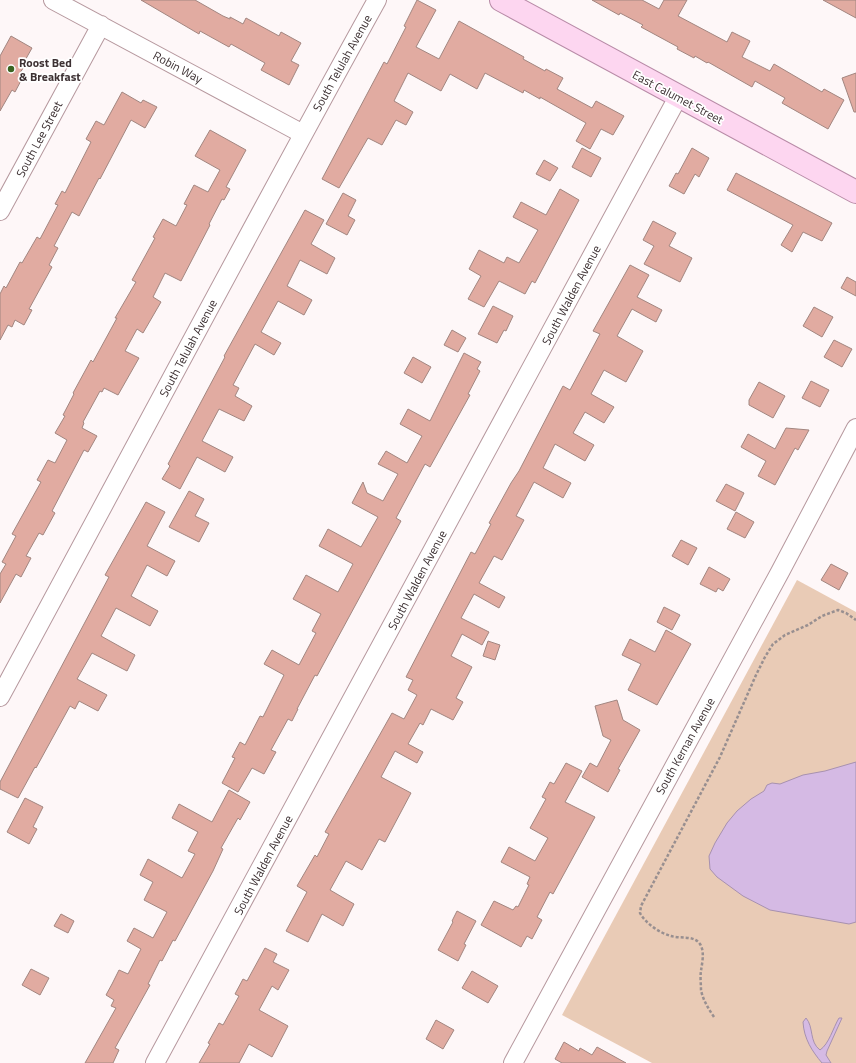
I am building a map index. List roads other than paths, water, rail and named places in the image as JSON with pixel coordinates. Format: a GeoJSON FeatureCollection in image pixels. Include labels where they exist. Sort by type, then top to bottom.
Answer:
{"type":"FeatureCollection","features":[{"type":"Feature","properties":{"kind":"main road","name":"East Calumet Street"},"geometry":{"type":"LineString","coordinates":[[501,0],[856,192]]}},
{"type":"Feature","properties":{"kind":"street","name":"Robin Way"},"geometry":{"type":"LineString","coordinates":[[53,0],[303,134]]}},
{"type":"Feature","properties":{"kind":"street","name":"South Telulah Avenue"},"geometry":{"type":"LineString","coordinates":[[0,697],[303,134],[377,0]]}},
{"type":"Feature","properties":{"kind":"street","name":"South Lee Street"},"geometry":{"type":"LineString","coordinates":[[0,211],[100,25]]}},
{"type":"Feature","properties":{"kind":"street","name":"South Walden Avenue"},"geometry":{"type":"LineString","coordinates":[[155,1063],[678,97]]}},
{"type":"Feature","properties":{"kind":"street","name":"South Kernan Avenue"},"geometry":{"type":"LineString","coordinates":[[513,1063],[780,572],[856,428]]}},
{"type":"Feature","properties":{"kind":"place","name":"Roost Bed & Breakfast"},"geometry":{"type":"Point","coordinates":[11,69]}}]}
